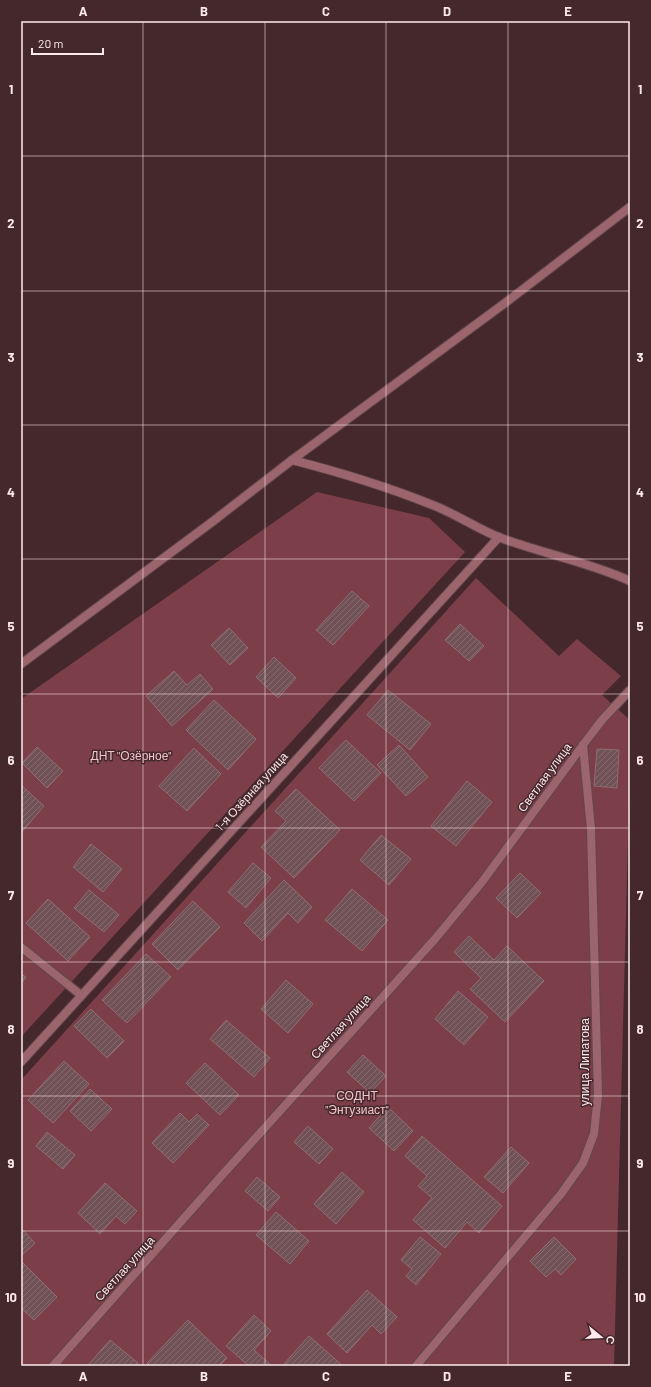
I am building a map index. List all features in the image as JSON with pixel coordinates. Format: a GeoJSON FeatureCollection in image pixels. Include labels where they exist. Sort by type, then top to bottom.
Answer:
{"type":"FeatureCollection","features":[{"type":"Feature","properties":{"kind":"street"},"geometry":{"type":"LineString","coordinates":[[21,664],[212,522],[292,460],[505,304],[630,207]]}},
{"type":"Feature","properties":{"kind":"street"},"geometry":{"type":"LineString","coordinates":[[292,460],[346,474],[431,504],[499,537],[538,551],[592,565],[630,581]]}},
{"type":"Feature","properties":{"kind":"street","name":"1-я Озёрная улица"},"geometry":{"type":"LineString","coordinates":[[21,1062],[499,537]]}},
{"type":"Feature","properties":{"kind":"street","name":"Светлая улица"},"geometry":{"type":"LineString","coordinates":[[52,1366],[435,939],[482,882],[602,720],[630,690]]}},
{"type":"Feature","properties":{"kind":"street","name":"улица Липатова"},"geometry":{"type":"LineString","coordinates":[[416,1366],[561,1194],[583,1163],[594,1134],[598,1095],[591,829],[583,745]]}},
{"type":"Feature","properties":{"kind":"street"},"geometry":{"type":"LineString","coordinates":[[21,947],[81,996]]}},
{"type":"Feature","properties":{"kind":"green space","name":"ДНТ \"Озёрное\""},"geometry":{"type":"Polygon","coordinates":[[[317,492],[429,518],[465,552],[21,1037],[21,699],[317,492]]]}},
{"type":"Feature","properties":{"kind":"green space","name":"СОДНТ \"Энтузиаст\""},"geometry":{"type":"Polygon","coordinates":[[[476,578],[559,656],[577,639],[621,676],[602,695],[630,720],[614,1366],[21,1366],[21,1080],[476,578]]]}},
{"type":"Feature","properties":{"kind":"building"},"geometry":{"type":"Polygon","coordinates":[[[352,591],[369,606],[333,645],[316,630],[352,591]]]}},
{"type":"Feature","properties":{"kind":"building"},"geometry":{"type":"Polygon","coordinates":[[[460,624],[484,646],[469,661],[445,640],[460,624]]]}},
{"type":"Feature","properties":{"kind":"building"},"geometry":{"type":"Polygon","coordinates":[[[229,628],[248,648],[230,665],[211,645],[229,628]]]}},
{"type":"Feature","properties":{"kind":"building"},"geometry":{"type":"Polygon","coordinates":[[[274,657],[296,678],[278,698],[256,677],[274,657]]]}},
{"type":"Feature","properties":{"kind":"building"},"geometry":{"type":"Polygon","coordinates":[[[174,671],[187,685],[200,674],[213,689],[172,726],[146,696],[174,671]]]}},
{"type":"Feature","properties":{"kind":"building"},"geometry":{"type":"Polygon","coordinates":[[[388,690],[431,724],[410,750],[367,715],[388,690]]]}},
{"type":"Feature","properties":{"kind":"building"},"geometry":{"type":"Polygon","coordinates":[[[214,700],[256,739],[228,770],[186,730],[214,700]]]}},
{"type":"Feature","properties":{"kind":"building"},"geometry":{"type":"Polygon","coordinates":[[[346,740],[381,773],[354,801],[319,768],[346,740]]]}},
{"type":"Feature","properties":{"kind":"building"},"geometry":{"type":"Polygon","coordinates":[[[399,745],[428,777],[406,796],[377,765],[399,745]]]}},
{"type":"Feature","properties":{"kind":"building"},"geometry":{"type":"Polygon","coordinates":[[[37,747],[63,771],[47,788],[22,763],[37,747]]]}},
{"type":"Feature","properties":{"kind":"building"},"geometry":{"type":"Polygon","coordinates":[[[194,748],[221,774],[187,811],[159,786],[194,748]]]}},
{"type":"Feature","properties":{"kind":"building"},"geometry":{"type":"Polygon","coordinates":[[[597,749],[619,750],[617,788],[594,786],[597,749]]]}},
{"type":"Feature","properties":{"kind":"building"},"geometry":{"type":"Polygon","coordinates":[[[467,781],[492,802],[456,846],[431,826],[467,781]]]}},
{"type":"Feature","properties":{"kind":"building"},"geometry":{"type":"Polygon","coordinates":[[[21,785],[44,806],[21,833],[21,785]]]}},
{"type":"Feature","properties":{"kind":"building"},"geometry":{"type":"Polygon","coordinates":[[[296,789],[340,830],[294,878],[261,847],[286,821],[275,811],[296,789]]]}},
{"type":"Feature","properties":{"kind":"building"},"geometry":{"type":"Polygon","coordinates":[[[381,835],[411,859],[389,885],[360,860],[381,835]]]}},
{"type":"Feature","properties":{"kind":"building"},"geometry":{"type":"Polygon","coordinates":[[[91,844],[122,869],[103,892],[73,867],[91,844]]]}},
{"type":"Feature","properties":{"kind":"building"},"geometry":{"type":"Polygon","coordinates":[[[253,863],[271,878],[246,908],[228,892],[253,863]]]}},
{"type":"Feature","properties":{"kind":"building"},"geometry":{"type":"Polygon","coordinates":[[[520,873],[541,893],[517,918],[496,898],[520,873]]]}},
{"type":"Feature","properties":{"kind":"building"},"geometry":{"type":"Polygon","coordinates":[[[284,880],[312,907],[298,923],[288,913],[262,941],[244,923],[284,880]]]}},
{"type":"Feature","properties":{"kind":"building"},"geometry":{"type":"Polygon","coordinates":[[[352,889],[388,920],[362,951],[325,920],[352,889]]]}},
{"type":"Feature","properties":{"kind":"building"},"geometry":{"type":"Polygon","coordinates":[[[89,890],[119,915],[104,932],[74,908],[89,890]]]}},
{"type":"Feature","properties":{"kind":"building"},"geometry":{"type":"Polygon","coordinates":[[[48,899],[90,937],[68,961],[26,923],[48,899]]]}},
{"type":"Feature","properties":{"kind":"building"},"geometry":{"type":"Polygon","coordinates":[[[193,901],[220,927],[178,970],[152,944],[193,901]]]}},
{"type":"Feature","properties":{"kind":"building"},"geometry":{"type":"Polygon","coordinates":[[[469,936],[494,960],[507,946],[544,981],[505,1022],[470,989],[481,978],[454,952],[469,936]]]}},
{"type":"Feature","properties":{"kind":"building"},"geometry":{"type":"Polygon","coordinates":[[[146,954],[171,977],[127,1023],[102,1000],[146,954]]]}},
{"type":"Feature","properties":{"kind":"building"},"geometry":{"type":"Polygon","coordinates":[[[21,974],[26,977],[21,984],[21,974]]]}},
{"type":"Feature","properties":{"kind":"building"},"geometry":{"type":"Polygon","coordinates":[[[286,980],[313,1004],[288,1033],[261,1009],[286,980]]]}},
{"type":"Feature","properties":{"kind":"building"},"geometry":{"type":"Polygon","coordinates":[[[458,991],[488,1017],[464,1045],[435,1019],[458,991]]]}},
{"type":"Feature","properties":{"kind":"building"},"geometry":{"type":"Polygon","coordinates":[[[91,1009],[124,1041],[107,1058],[74,1026],[91,1009]]]}},
{"type":"Feature","properties":{"kind":"building"},"geometry":{"type":"Polygon","coordinates":[[[226,1020],[270,1058],[254,1077],[210,1039],[226,1020]]]}},
{"type":"Feature","properties":{"kind":"building"},"geometry":{"type":"Polygon","coordinates":[[[363,1055],[386,1076],[370,1093],[347,1072],[363,1055]]]}},
{"type":"Feature","properties":{"kind":"building"},"geometry":{"type":"Polygon","coordinates":[[[64,1061],[89,1084],[53,1123],[28,1100],[64,1061]]]}},
{"type":"Feature","properties":{"kind":"building"},"geometry":{"type":"Polygon","coordinates":[[[205,1063],[239,1095],[220,1115],[186,1083],[205,1063]]]}},
{"type":"Feature","properties":{"kind":"building"},"geometry":{"type":"Polygon","coordinates":[[[90,1089],[112,1109],[91,1131],[70,1111],[90,1089]]]}},
{"type":"Feature","properties":{"kind":"building"},"geometry":{"type":"Polygon","coordinates":[[[388,1107],[413,1131],[394,1151],[369,1128],[388,1107]]]}},
{"type":"Feature","properties":{"kind":"building"},"geometry":{"type":"Polygon","coordinates":[[[180,1113],[189,1122],[197,1114],[209,1125],[173,1163],[152,1143],[180,1113]]]}},
{"type":"Feature","properties":{"kind":"building"},"geometry":{"type":"Polygon","coordinates":[[[308,1126],[333,1149],[319,1164],[294,1142],[308,1126]]]}},
{"type":"Feature","properties":{"kind":"building"},"geometry":{"type":"Polygon","coordinates":[[[47,1132],[75,1155],[63,1169],[36,1146],[47,1132]]]}},
{"type":"Feature","properties":{"kind":"building"},"geometry":{"type":"Polygon","coordinates":[[[422,1136],[502,1206],[479,1233],[467,1222],[445,1248],[413,1220],[432,1198],[418,1186],[427,1176],[405,1156],[422,1136]]]}},
{"type":"Feature","properties":{"kind":"building"},"geometry":{"type":"Polygon","coordinates":[[[511,1147],[529,1163],[503,1193],[484,1177],[511,1147]]]}},
{"type":"Feature","properties":{"kind":"building"},"geometry":{"type":"Polygon","coordinates":[[[342,1172],[364,1192],[336,1224],[314,1204],[342,1172]]]}},
{"type":"Feature","properties":{"kind":"building"},"geometry":{"type":"Polygon","coordinates":[[[257,1177],[280,1197],[268,1211],[245,1191],[257,1177]]]}},
{"type":"Feature","properties":{"kind":"building"},"geometry":{"type":"Polygon","coordinates":[[[105,1183],[137,1211],[125,1224],[116,1216],[100,1234],[78,1213],[105,1183]]]}},
{"type":"Feature","properties":{"kind":"building"},"geometry":{"type":"Polygon","coordinates":[[[276,1212],[309,1241],[290,1264],[256,1235],[276,1212]]]}},
{"type":"Feature","properties":{"kind":"building"},"geometry":{"type":"Polygon","coordinates":[[[21,1228],[35,1243],[21,1256],[21,1228]]]}},
{"type":"Feature","properties":{"kind":"building"},"geometry":{"type":"Polygon","coordinates":[[[420,1237],[441,1254],[416,1285],[406,1276],[412,1269],[401,1260],[420,1237]]]}},
{"type":"Feature","properties":{"kind":"building"},"geometry":{"type":"Polygon","coordinates":[[[554,1237],[576,1259],[561,1275],[555,1269],[546,1277],[530,1261],[554,1237]]]}},
{"type":"Feature","properties":{"kind":"building"},"geometry":{"type":"Polygon","coordinates":[[[22,1262],[57,1297],[34,1320],[21,1308],[22,1262]]]}},
{"type":"Feature","properties":{"kind":"building"},"geometry":{"type":"Polygon","coordinates":[[[367,1290],[397,1317],[381,1334],[372,1325],[347,1353],[327,1334],[367,1290]]]}},
{"type":"Feature","properties":{"kind":"building"},"geometry":{"type":"Polygon","coordinates":[[[254,1315],[271,1331],[254,1350],[272,1366],[249,1366],[226,1346],[254,1315]]]}},
{"type":"Feature","properties":{"kind":"building"},"geometry":{"type":"Polygon","coordinates":[[[188,1320],[227,1358],[219,1366],[150,1366],[147,1363],[188,1320]]]}},
{"type":"Feature","properties":{"kind":"building"},"geometry":{"type":"Polygon","coordinates":[[[309,1336],[343,1366],[282,1366],[309,1336]]]}},
{"type":"Feature","properties":{"kind":"building"},"geometry":{"type":"Polygon","coordinates":[[[110,1340],[138,1363],[135,1366],[91,1366],[89,1364],[110,1340]]]}}]}
